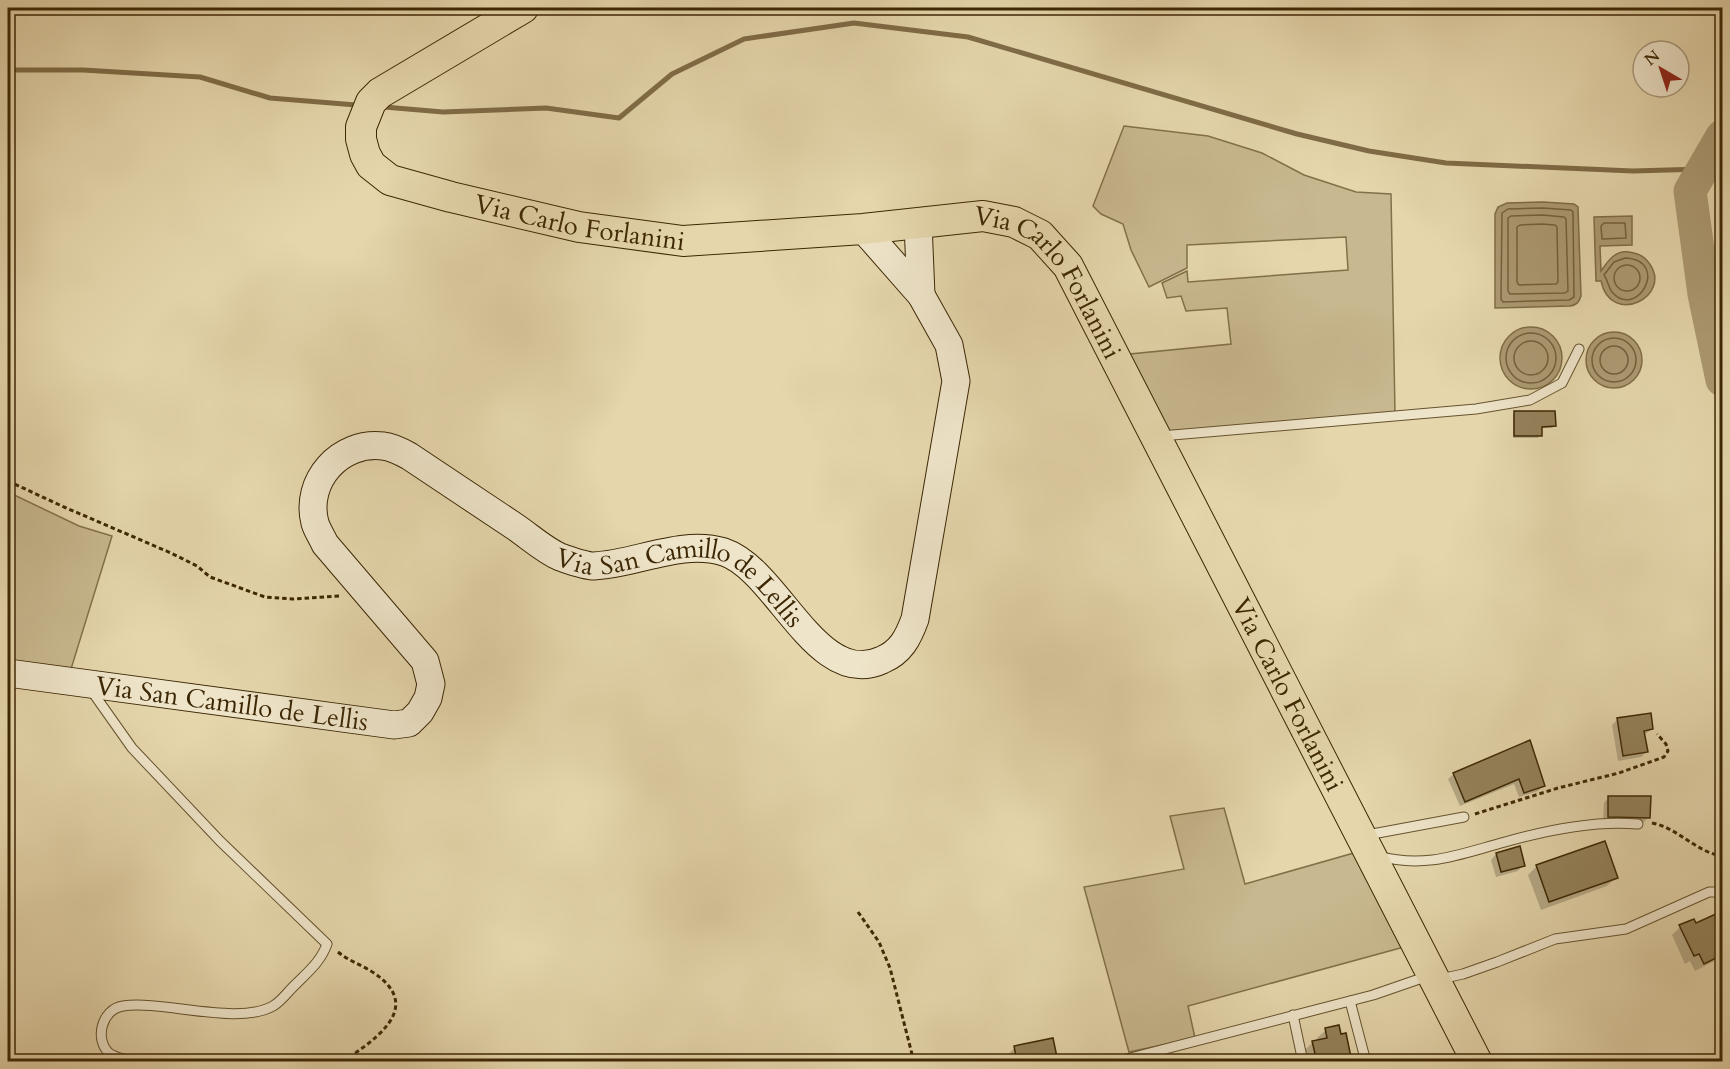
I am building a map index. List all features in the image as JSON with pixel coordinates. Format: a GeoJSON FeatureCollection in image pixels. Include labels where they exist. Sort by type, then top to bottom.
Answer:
{"type":"FeatureCollection","features":[{"type":"Feature","properties":{"kind":"main road","name":"Via Carlo Forlanini"},"geometry":{"type":"LineString","coordinates":[[523,8],[380,93],[371,102],[361,127],[361,139],[368,159],[382,175],[401,184],[579,227],[683,241],[863,229],[983,216],[1014,222],[1040,235],[1068,267],[1477,1062]]}},
{"type":"Feature","properties":{"kind":"main road","name":"Via San Camillo de Lellis"},"geometry":{"type":"LineString","coordinates":[[918,223],[921,295]]}},
{"type":"Feature","properties":{"kind":"main road","name":"Via San Camillo de Lellis"},"geometry":{"type":"LineString","coordinates":[[8,673],[394,725],[409,723],[420,712],[428,698],[431,684],[429,671],[424,661],[325,544],[315,523],[313,499],[324,472],[338,457],[363,446],[394,448],[558,556],[592,566],[689,548],[724,552],[748,566],[818,643],[836,659],[853,665],[861,665],[876,663],[890,657],[907,639],[915,619],[956,381],[949,345],[921,295],[863,229]]}},
{"type":"Feature","properties":{"kind":"lane"},"geometry":{"type":"LineString","coordinates":[[1156,436],[1476,409],[1530,400],[1562,383],[1580,350]]}},
{"type":"Feature","properties":{"kind":"lane"},"geometry":{"type":"LineString","coordinates":[[86,684],[132,748],[220,841],[327,944],[323,956],[313,968],[273,1005],[251,1013],[120,1006],[110,1013],[101,1025],[100,1036],[104,1047],[111,1055],[130,1061]]}},
{"type":"Feature","properties":{"kind":"lane"},"geometry":{"type":"LineString","coordinates":[[1366,845],[1464,817]]}},
{"type":"Feature","properties":{"kind":"lane"},"geometry":{"type":"LineString","coordinates":[[1366,845],[1394,860],[1439,860],[1540,834],[1617,822],[1638,824]]}},
{"type":"Feature","properties":{"kind":"lane"},"geometry":{"type":"LineString","coordinates":[[1115,1062],[1434,977],[1463,974],[1555,939],[1626,928],[1709,892],[1719,892],[1722,895]]}},
{"type":"Feature","properties":{"kind":"lane"},"geometry":{"type":"LineString","coordinates":[[1350,1001],[1366,1062]]}},
{"type":"Feature","properties":{"kind":"lane"},"geometry":{"type":"LineString","coordinates":[[1293,1015],[1304,1062]]}},
{"type":"Feature","properties":{"kind":"path"},"geometry":{"type":"LineString","coordinates":[[8,481],[171,553],[197,566],[210,577],[264,597],[294,599],[368,594]]}},
{"type":"Feature","properties":{"kind":"path"},"geometry":{"type":"LineString","coordinates":[[1464,817],[1558,788],[1619,773],[1664,757],[1668,751],[1666,744],[1657,734]]}},
{"type":"Feature","properties":{"kind":"path"},"geometry":{"type":"LineString","coordinates":[[1638,824],[1651,822],[1664,825],[1704,851],[1722,856]]}},
{"type":"Feature","properties":{"kind":"path"},"geometry":{"type":"LineString","coordinates":[[858,912],[879,942],[890,968],[914,1062]]}},
{"type":"Feature","properties":{"kind":"path"},"geometry":{"type":"LineString","coordinates":[[327,944],[342,956],[361,965],[386,982],[394,991],[397,1002],[394,1014],[386,1027],[354,1053]]}},
{"type":"Feature","properties":{"kind":"shaded area"},"geometry":{"type":"Polygon","coordinates":[[[1124,126],[1208,136],[1262,153],[1304,175],[1356,192],[1391,194],[1395,413],[1159,433],[1120,355],[1231,344],[1227,308],[1186,311],[1181,296],[1167,298],[1162,283],[1187,271],[1188,282],[1348,270],[1346,237],[1187,245],[1187,268],[1149,287],[1131,250],[1123,224],[1101,214],[1093,206],[1124,126]]]}},
{"type":"Feature","properties":{"kind":"shaded area"},"geometry":{"type":"Polygon","coordinates":[[[8,492],[79,526],[112,536],[71,669],[8,662],[8,492]]]}},
{"type":"Feature","properties":{"kind":"shaded area"},"geometry":{"type":"Polygon","coordinates":[[[1224,808],[1245,884],[1354,853],[1404,947],[1188,1006],[1195,1038],[1129,1052],[1084,887],[1184,869],[1170,816],[1224,808]]]}},
{"type":"Feature","properties":{"kind":"water"},"geometry":{"type":"Polygon","coordinates":[[[1507,203],[1574,204],[1578,207],[1581,296],[1576,304],[1570,306],[1495,308],[1495,214],[1498,207],[1507,203]]]}},
{"type":"Feature","properties":{"kind":"water"},"geometry":{"type":"Polygon","coordinates":[[[1632,216],[1632,245],[1600,246],[1601,271],[1612,257],[1624,252],[1632,252],[1645,258],[1655,275],[1653,286],[1647,296],[1627,305],[1616,303],[1607,295],[1601,281],[1596,281],[1594,217],[1632,216]]]}},
{"type":"Feature","properties":{"kind":"water"},"geometry":{"type":"Polygon","coordinates":[[[1531,327],[1548,332],[1553,336],[1557,341],[1562,358],[1557,375],[1553,380],[1548,384],[1531,389],[1514,384],[1509,380],[1505,375],[1500,358],[1505,341],[1509,336],[1514,332],[1531,327]]]}},
{"type":"Feature","properties":{"kind":"water"},"geometry":{"type":"Polygon","coordinates":[[[1614,332],[1625,334],[1634,340],[1640,349],[1642,360],[1640,371],[1634,380],[1625,386],[1614,388],[1603,386],[1594,380],[1588,371],[1586,360],[1588,349],[1594,340],[1603,334],[1614,332]]]}},
{"type":"Feature","properties":{"kind":"building"},"geometry":{"type":"Polygon","coordinates":[[[1514,411],[1555,411],[1556,426],[1542,427],[1542,436],[1514,436],[1514,411]]]}},
{"type":"Feature","properties":{"kind":"building"},"geometry":{"type":"Polygon","coordinates":[[[1651,713],[1653,729],[1644,731],[1648,752],[1623,756],[1617,718],[1651,713]]]}},
{"type":"Feature","properties":{"kind":"building"},"geometry":{"type":"Polygon","coordinates":[[[1530,740],[1545,786],[1524,793],[1519,779],[1465,802],[1453,773],[1530,740]]]}},
{"type":"Feature","properties":{"kind":"building"},"geometry":{"type":"Polygon","coordinates":[[[1608,796],[1651,796],[1650,818],[1608,817],[1608,796]]]}},
{"type":"Feature","properties":{"kind":"building"},"geometry":{"type":"Polygon","coordinates":[[[1605,841],[1618,878],[1549,902],[1536,865],[1605,841]]]}},
{"type":"Feature","properties":{"kind":"building"},"geometry":{"type":"Polygon","coordinates":[[[1520,846],[1525,866],[1501,872],[1496,853],[1520,846]]]}},
{"type":"Feature","properties":{"kind":"building"},"geometry":{"type":"Polygon","coordinates":[[[1718,913],[1722,922],[1722,955],[1704,964],[1699,954],[1694,956],[1679,925],[1694,919],[1696,923],[1718,913]]]}},
{"type":"Feature","properties":{"kind":"building"},"geometry":{"type":"Polygon","coordinates":[[[1339,1025],[1341,1034],[1346,1033],[1352,1062],[1317,1062],[1312,1041],[1327,1038],[1325,1028],[1339,1025]]]}},
{"type":"Feature","properties":{"kind":"building"},"geometry":{"type":"Polygon","coordinates":[[[1053,1038],[1058,1062],[1017,1062],[1014,1046],[1053,1038]]]}},
{"type":"Feature","properties":{"kind":"waterway"},"geometry":{"type":"LineString","coordinates":[[384,107],[443,112],[546,108],[619,118],[672,74],[744,39],[854,23],[968,37],[1297,134],[1369,151],[1446,163],[1633,171],[1703,169]]}},
{"type":"Feature","properties":{"kind":"waterway"},"geometry":{"type":"LineString","coordinates":[[8,70],[83,70],[200,77],[270,98],[356,105]]}},
{"type":"Feature","properties":{"kind":"waterway"},"geometry":{"type":"LineString","coordinates":[[1722,136],[1690,191],[1704,294],[1722,380]]}}]}
